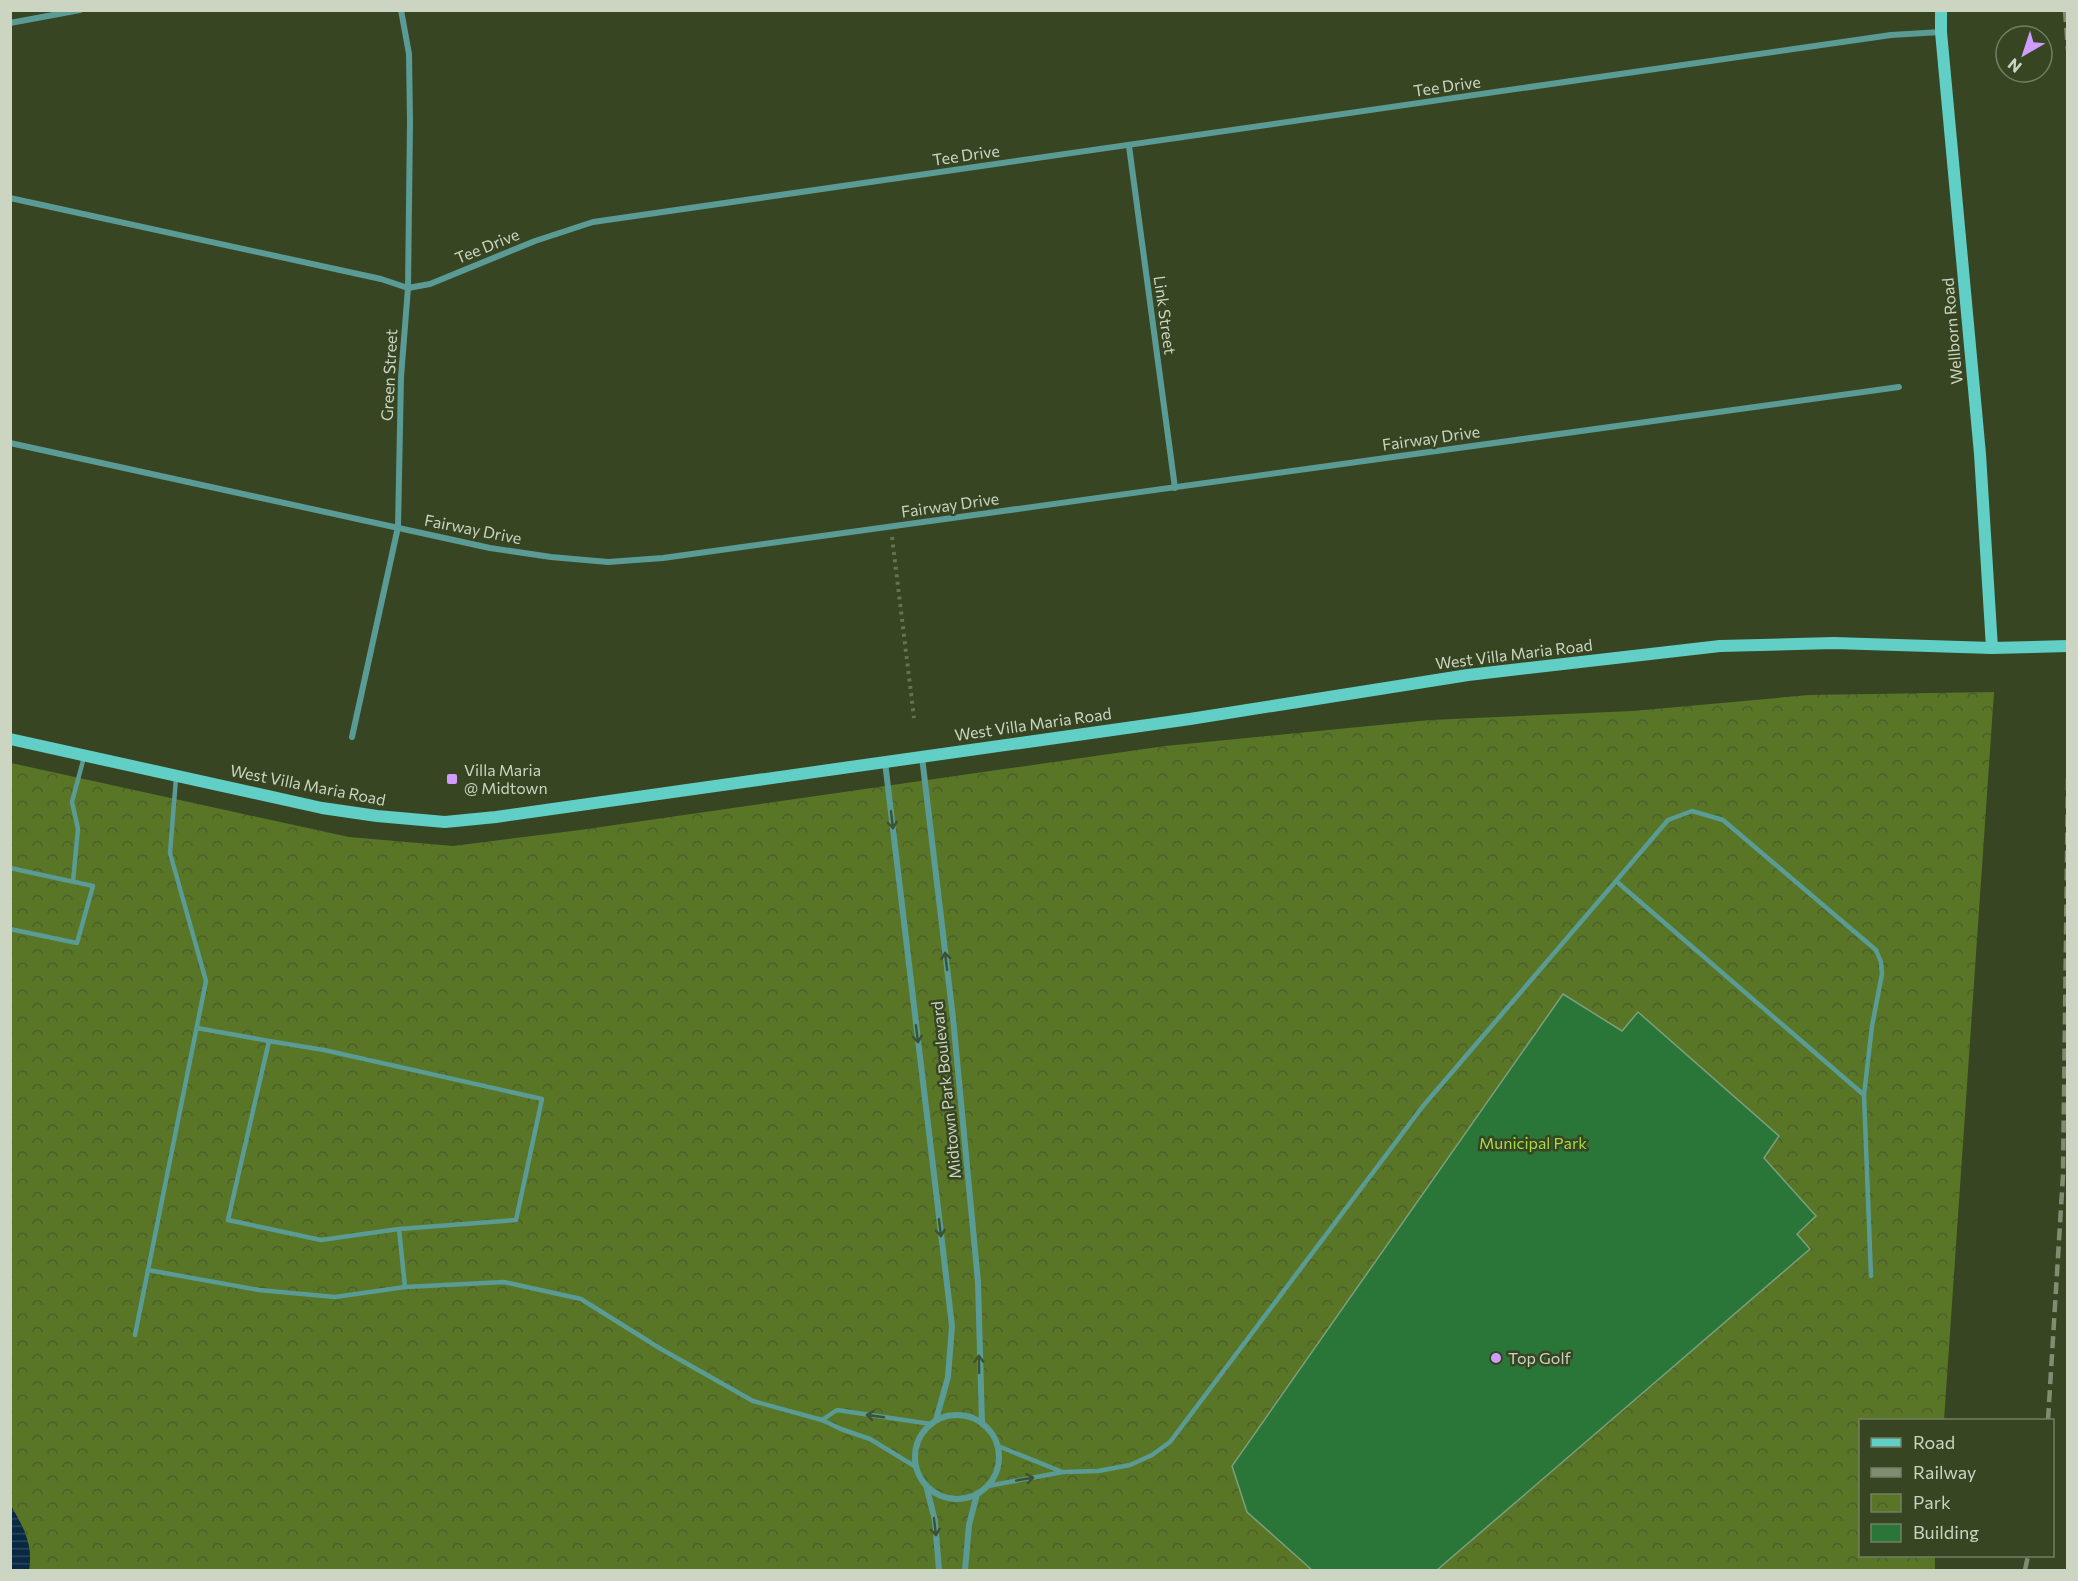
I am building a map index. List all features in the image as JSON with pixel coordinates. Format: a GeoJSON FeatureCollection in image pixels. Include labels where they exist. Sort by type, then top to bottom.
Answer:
{"type":"FeatureCollection","features":[{"type":"Feature","properties":{"kind":"main road","name":"Wellborn Road"},"geometry":{"type":"LineString","coordinates":[[1941,10],[1941,32],[1980,454],[1992,648]]}},
{"type":"Feature","properties":{"kind":"main road","name":"West Villa Maria Road"},"geometry":{"type":"LineString","coordinates":[[10,739],[322,808],[445,822],[496,817],[1190,719],[1468,675],[1720,646],[1834,642],[1992,648],[2067,646]]}},
{"type":"Feature","properties":{"kind":"street"},"geometry":{"type":"LineString","coordinates":[[10,23],[80,10]]}},
{"type":"Feature","properties":{"kind":"street","name":"Green Street"},"geometry":{"type":"LineString","coordinates":[[352,737],[398,527],[401,378],[408,288],[410,88],[409,54],[401,10]]}},
{"type":"Feature","properties":{"kind":"street","name":"Tee Drive"},"geometry":{"type":"LineString","coordinates":[[408,288],[430,284],[535,241],[593,222],[1891,35],[1941,32]]}},
{"type":"Feature","properties":{"kind":"street","name":"Link Street"},"geometry":{"type":"LineString","coordinates":[[1128,146],[1175,488]]}},
{"type":"Feature","properties":{"kind":"street"},"geometry":{"type":"LineString","coordinates":[[10,198],[381,279],[408,288]]}},
{"type":"Feature","properties":{"kind":"street","name":"Fairway Drive"},"geometry":{"type":"LineString","coordinates":[[10,443],[490,548],[608,562],[663,558],[1899,387]]}},
{"type":"Feature","properties":{"kind":"street","name":"Midtown Park Boulevard"},"geometry":{"type":"LineString","coordinates":[[922,756],[952,1018],[978,1282],[982,1423]]}},
{"type":"Feature","properties":{"kind":"street","name":"Midtown Park Boulevard"},"geometry":{"type":"LineString","coordinates":[[885,762],[952,1326],[948,1377],[933,1422]]}},
{"type":"Feature","properties":{"kind":"street"},"geometry":{"type":"LineString","coordinates":[[926,1484],[937,1493],[950,1498],[963,1498],[977,1494],[988,1486],[996,1474],[999,1460],[998,1446],[992,1433],[982,1423],[960,1414],[933,1422],[922,1433],[917,1443],[916,1467],[926,1484],[935,1521],[939,1570]]}},
{"type":"Feature","properties":{"kind":"street"},"geometry":{"type":"LineString","coordinates":[[965,1570],[969,1525],[977,1494]]}},
{"type":"Feature","properties":{"kind":"lane"},"geometry":{"type":"LineString","coordinates":[[73,881],[78,830],[72,802],[84,754]]}},
{"type":"Feature","properties":{"kind":"lane"},"geometry":{"type":"LineString","coordinates":[[135,1335],[206,981],[170,853],[177,775]]}},
{"type":"Feature","properties":{"kind":"lane"},"geometry":{"type":"LineString","coordinates":[[988,1486],[1063,1472],[1098,1472],[1130,1465],[1152,1455],[1170,1442],[1423,1106],[1668,820],[1692,811],[1723,820],[1876,950],[1881,962],[1882,974],[1872,1026],[1864,1095],[1870,1276]]}},
{"type":"Feature","properties":{"kind":"lane"},"geometry":{"type":"LineString","coordinates":[[10,868],[93,886],[77,943],[10,928]]}},
{"type":"Feature","properties":{"kind":"lane"},"geometry":{"type":"LineString","coordinates":[[1616,880],[1864,1095]]}},
{"type":"Feature","properties":{"kind":"lane"},"geometry":{"type":"LineString","coordinates":[[196,1028],[324,1050],[542,1099],[516,1220],[399,1229],[321,1240],[228,1220],[269,1041]]}},
{"type":"Feature","properties":{"kind":"lane"},"geometry":{"type":"LineString","coordinates":[[399,1229],[405,1287]]}},
{"type":"Feature","properties":{"kind":"lane"},"geometry":{"type":"LineString","coordinates":[[148,1270],[259,1290],[336,1297],[405,1287],[504,1282],[581,1299],[661,1349],[753,1401],[822,1419],[841,1430],[870,1439],[916,1467]]}},
{"type":"Feature","properties":{"kind":"lane"},"geometry":{"type":"LineString","coordinates":[[822,1419],[837,1410],[933,1422]]}},
{"type":"Feature","properties":{"kind":"lane"},"geometry":{"type":"LineString","coordinates":[[998,1446],[1063,1472]]}},
{"type":"Feature","properties":{"kind":"path"},"geometry":{"type":"LineString","coordinates":[[890,527],[914,718]]}},
{"type":"Feature","properties":{"kind":"green space","name":"Municipal Park"},"geometry":{"type":"Polygon","coordinates":[[[1994,692],[1944,1419],[1859,1419],[1859,1557],[1935,1557],[1935,1570],[29,1570],[30,1553],[26,1537],[11,1506],[11,763],[349,837],[453,846],[580,830],[1165,746],[1430,720],[1633,711],[1809,695],[1994,692]]]}},
{"type":"Feature","properties":{"kind":"water"},"geometry":{"type":"Polygon","coordinates":[[[11,1506],[26,1537],[30,1553],[29,1570],[11,1570],[11,1506]]]}},
{"type":"Feature","properties":{"kind":"building","name":"Top Golf"},"geometry":{"type":"Polygon","coordinates":[[[1563,994],[1622,1031],[1638,1012],[1779,1136],[1764,1158],[1816,1216],[1797,1234],[1810,1249],[1437,1570],[1312,1570],[1247,1512],[1232,1466],[1563,994]]]}},
{"type":"Feature","properties":{"kind":"railway"},"geometry":{"type":"LineString","coordinates":[[2065,10],[2068,50]]}},
{"type":"Feature","properties":{"kind":"railway"},"geometry":{"type":"LineString","coordinates":[[2048,1419],[2063,1175],[2068,778]]}},
{"type":"Feature","properties":{"kind":"railway"},"geometry":{"type":"LineString","coordinates":[[2025,1570],[2028,1557]]}},
{"type":"Feature","properties":{"kind":"place","name":"Villa Maria @ Midtown"},"geometry":{"type":"Point","coordinates":[452,779]}},
{"type":"Feature","properties":{"kind":"place","name":"Top Golf"},"geometry":{"type":"Point","coordinates":[1496,1358]}}]}
